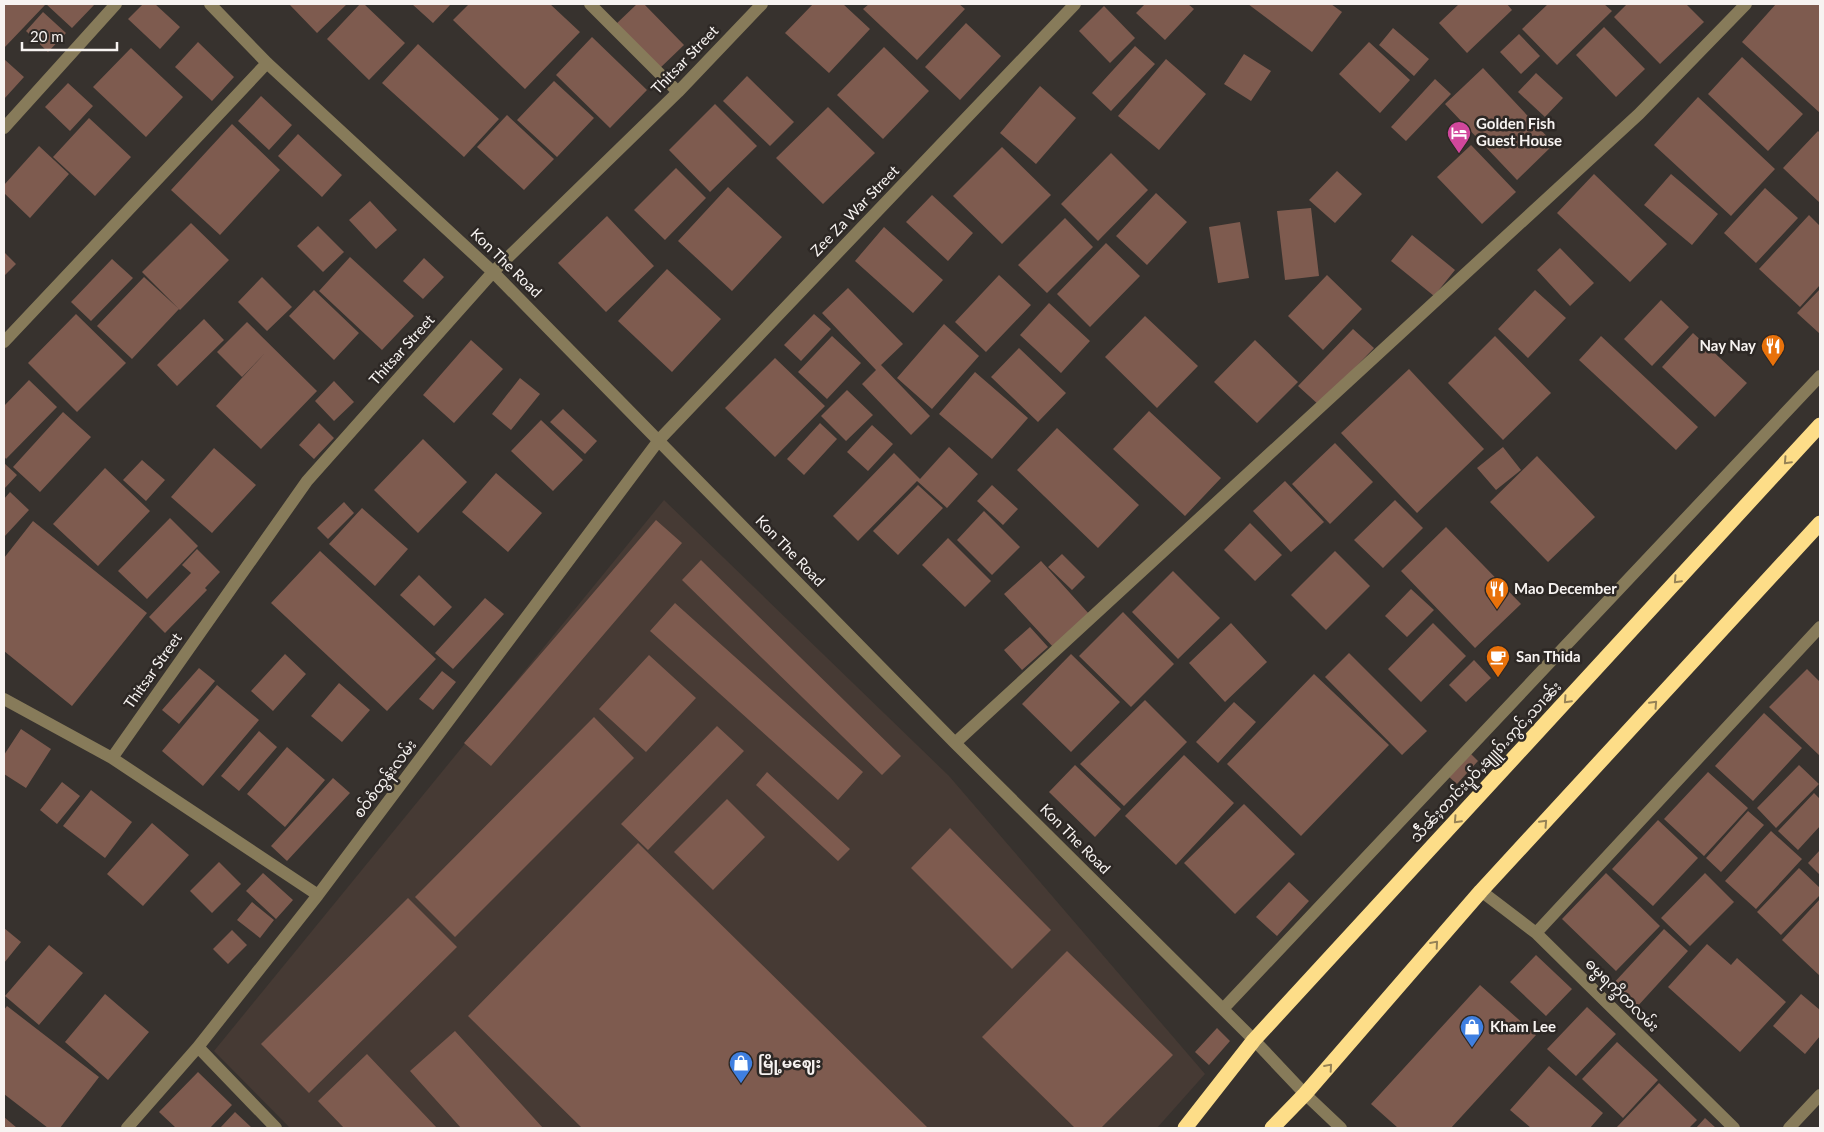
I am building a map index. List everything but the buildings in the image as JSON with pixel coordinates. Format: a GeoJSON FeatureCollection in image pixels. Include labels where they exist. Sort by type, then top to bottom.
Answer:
{"type":"FeatureCollection","features":[{"type":"Feature","properties":{"kind":"highway","name":"သဵႅၼ်ႈတၢင်းပူဝ်ႇၶျူၵ်ႉဢွင်ႇသၢၼ်း"},"geometry":{"type":"LineString","coordinates":[[1185,1128],[1254,1040],[1820,425]]}},
{"type":"Feature","properties":{"kind":"highway"},"geometry":{"type":"LineString","coordinates":[[1272,1128],[1305,1094],[1481,891],[1820,523]]}},
{"type":"Feature","properties":{"kind":"street"},"geometry":{"type":"LineString","coordinates":[[4,128],[116,4]]}},
{"type":"Feature","properties":{"kind":"street","name":"Kon The Road"},"geometry":{"type":"LineString","coordinates":[[210,4],[267,63],[494,272],[955,743],[1341,1128]]}},
{"type":"Feature","properties":{"kind":"street"},"geometry":{"type":"LineString","coordinates":[[590,4],[678,92]]}},
{"type":"Feature","properties":{"kind":"street","name":"Thitsar Street"},"geometry":{"type":"LineString","coordinates":[[112,758],[307,481],[494,272],[678,92],[762,4]]}},
{"type":"Feature","properties":{"kind":"street","name":"Zee Za War Street"},"geometry":{"type":"LineString","coordinates":[[659,440],[1075,4]]}},
{"type":"Feature","properties":{"kind":"street"},"geometry":{"type":"LineString","coordinates":[[955,743],[1639,114],[1746,4]]}},
{"type":"Feature","properties":{"kind":"street"},"geometry":{"type":"LineString","coordinates":[[4,342],[267,63]]}},
{"type":"Feature","properties":{"kind":"street"},"geometry":{"type":"LineString","coordinates":[[1223,1009],[1820,376]]}},
{"type":"Feature","properties":{"kind":"street","name":"စဝ်စံထွန်းလမ်း"},"geometry":{"type":"LineString","coordinates":[[127,1128],[198,1047],[318,895],[659,440]]}},
{"type":"Feature","properties":{"kind":"street"},"geometry":{"type":"LineString","coordinates":[[1536,933],[1820,627]]}},
{"type":"Feature","properties":{"kind":"street"},"geometry":{"type":"LineString","coordinates":[[4,699],[112,758],[318,895]]}},
{"type":"Feature","properties":{"kind":"street","name":"ဓမ္မရက္ခိတလမ်း"},"geometry":{"type":"LineString","coordinates":[[1481,891],[1536,933],[1734,1128]]}},
{"type":"Feature","properties":{"kind":"street"},"geometry":{"type":"LineString","coordinates":[[198,1047],[276,1128]]}},
{"type":"Feature","properties":{"kind":"street"},"geometry":{"type":"LineString","coordinates":[[1789,1128],[1820,1095]]}},
{"type":"Feature","properties":{"kind":"shaded area"},"geometry":{"type":"Polygon","coordinates":[[[664,500],[949,776],[1205,1074],[1157,1128],[290,1128],[214,1051],[664,500]]]}},
{"type":"Feature","properties":{"kind":"place","name":"Golden Fish Guest House"},"geometry":{"type":"Point","coordinates":[1459,154]}},
{"type":"Feature","properties":{"kind":"place","name":"Nay Nay"},"geometry":{"type":"Point","coordinates":[1773,367]}},
{"type":"Feature","properties":{"kind":"place","name":"Mao December"},"geometry":{"type":"Point","coordinates":[1497,610]}},
{"type":"Feature","properties":{"kind":"place","name":"San Thida"},"geometry":{"type":"Point","coordinates":[1498,678]}},
{"type":"Feature","properties":{"kind":"place","name":"Kham Lee"},"geometry":{"type":"Point","coordinates":[1472,1048]}},
{"type":"Feature","properties":{"kind":"place","name":"မြို့မဈေး"},"geometry":{"type":"Point","coordinates":[741,1084]}}]}
